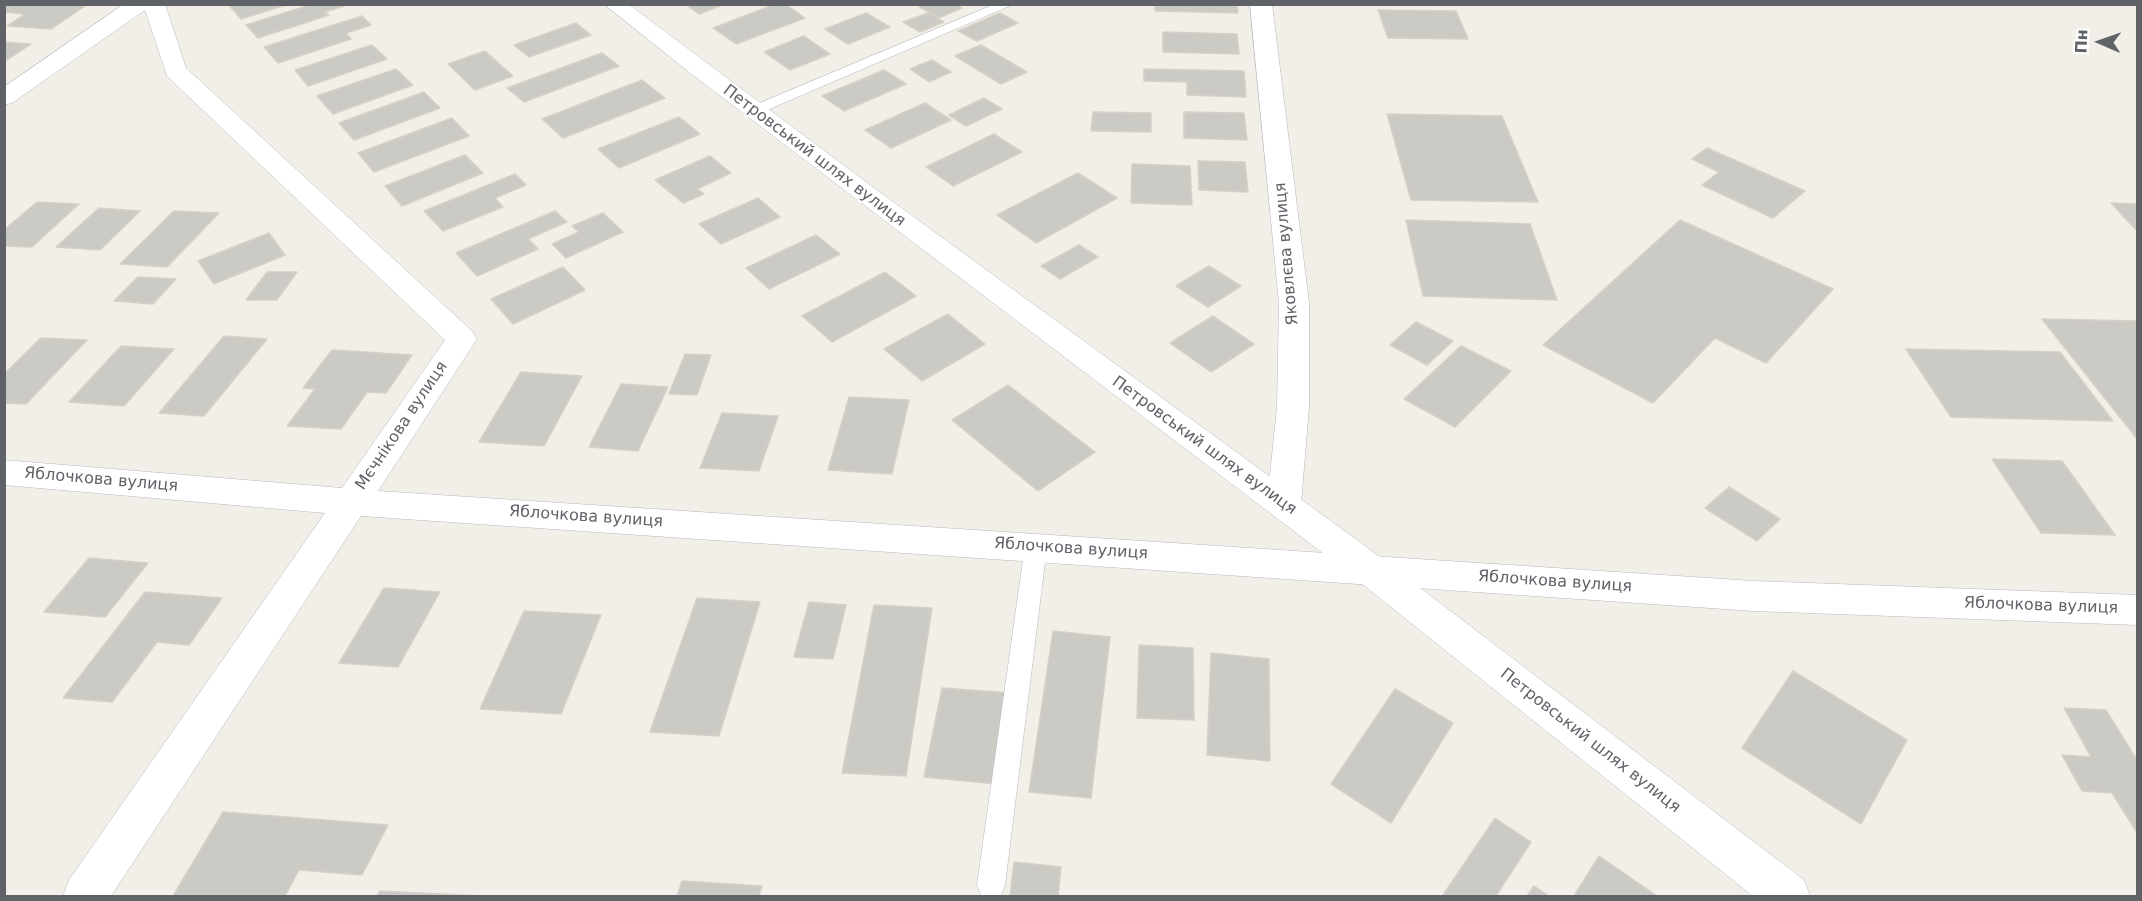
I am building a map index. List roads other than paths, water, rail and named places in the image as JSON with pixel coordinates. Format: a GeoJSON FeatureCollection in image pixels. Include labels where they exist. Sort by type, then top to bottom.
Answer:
{"type":"FeatureCollection","features":[{"type":"Feature","properties":{"kind":"street"},"geometry":{"type":"LineString","coordinates":[[4,98],[139,4]]}},
{"type":"Feature","properties":{"kind":"street","name":"Мєчнікова вулиця"},"geometry":{"type":"LineString","coordinates":[[85,897],[462,339],[175,71],[154,4]]}},
{"type":"Feature","properties":{"kind":"street","name":"Петровський шлях вулиця"},"geometry":{"type":"LineString","coordinates":[[614,4],[753,111],[1284,504],[1784,896]]}},
{"type":"Feature","properties":{"kind":"street","name":"Яковлєва вулиця"},"geometry":{"type":"LineString","coordinates":[[1261,4],[1294,303],[1293,407],[1284,504]]}},
{"type":"Feature","properties":{"kind":"street","name":"Яблочкова вулиця"},"geometry":{"type":"LineString","coordinates":[[4,472],[351,502],[1036,546],[1754,596],[2138,610]]}},
{"type":"Feature","properties":{"kind":"lane"},"geometry":{"type":"LineString","coordinates":[[753,111],[1008,4]]}},
{"type":"Feature","properties":{"kind":"lane"},"geometry":{"type":"LineString","coordinates":[[991,885],[1036,546]]}}]}
